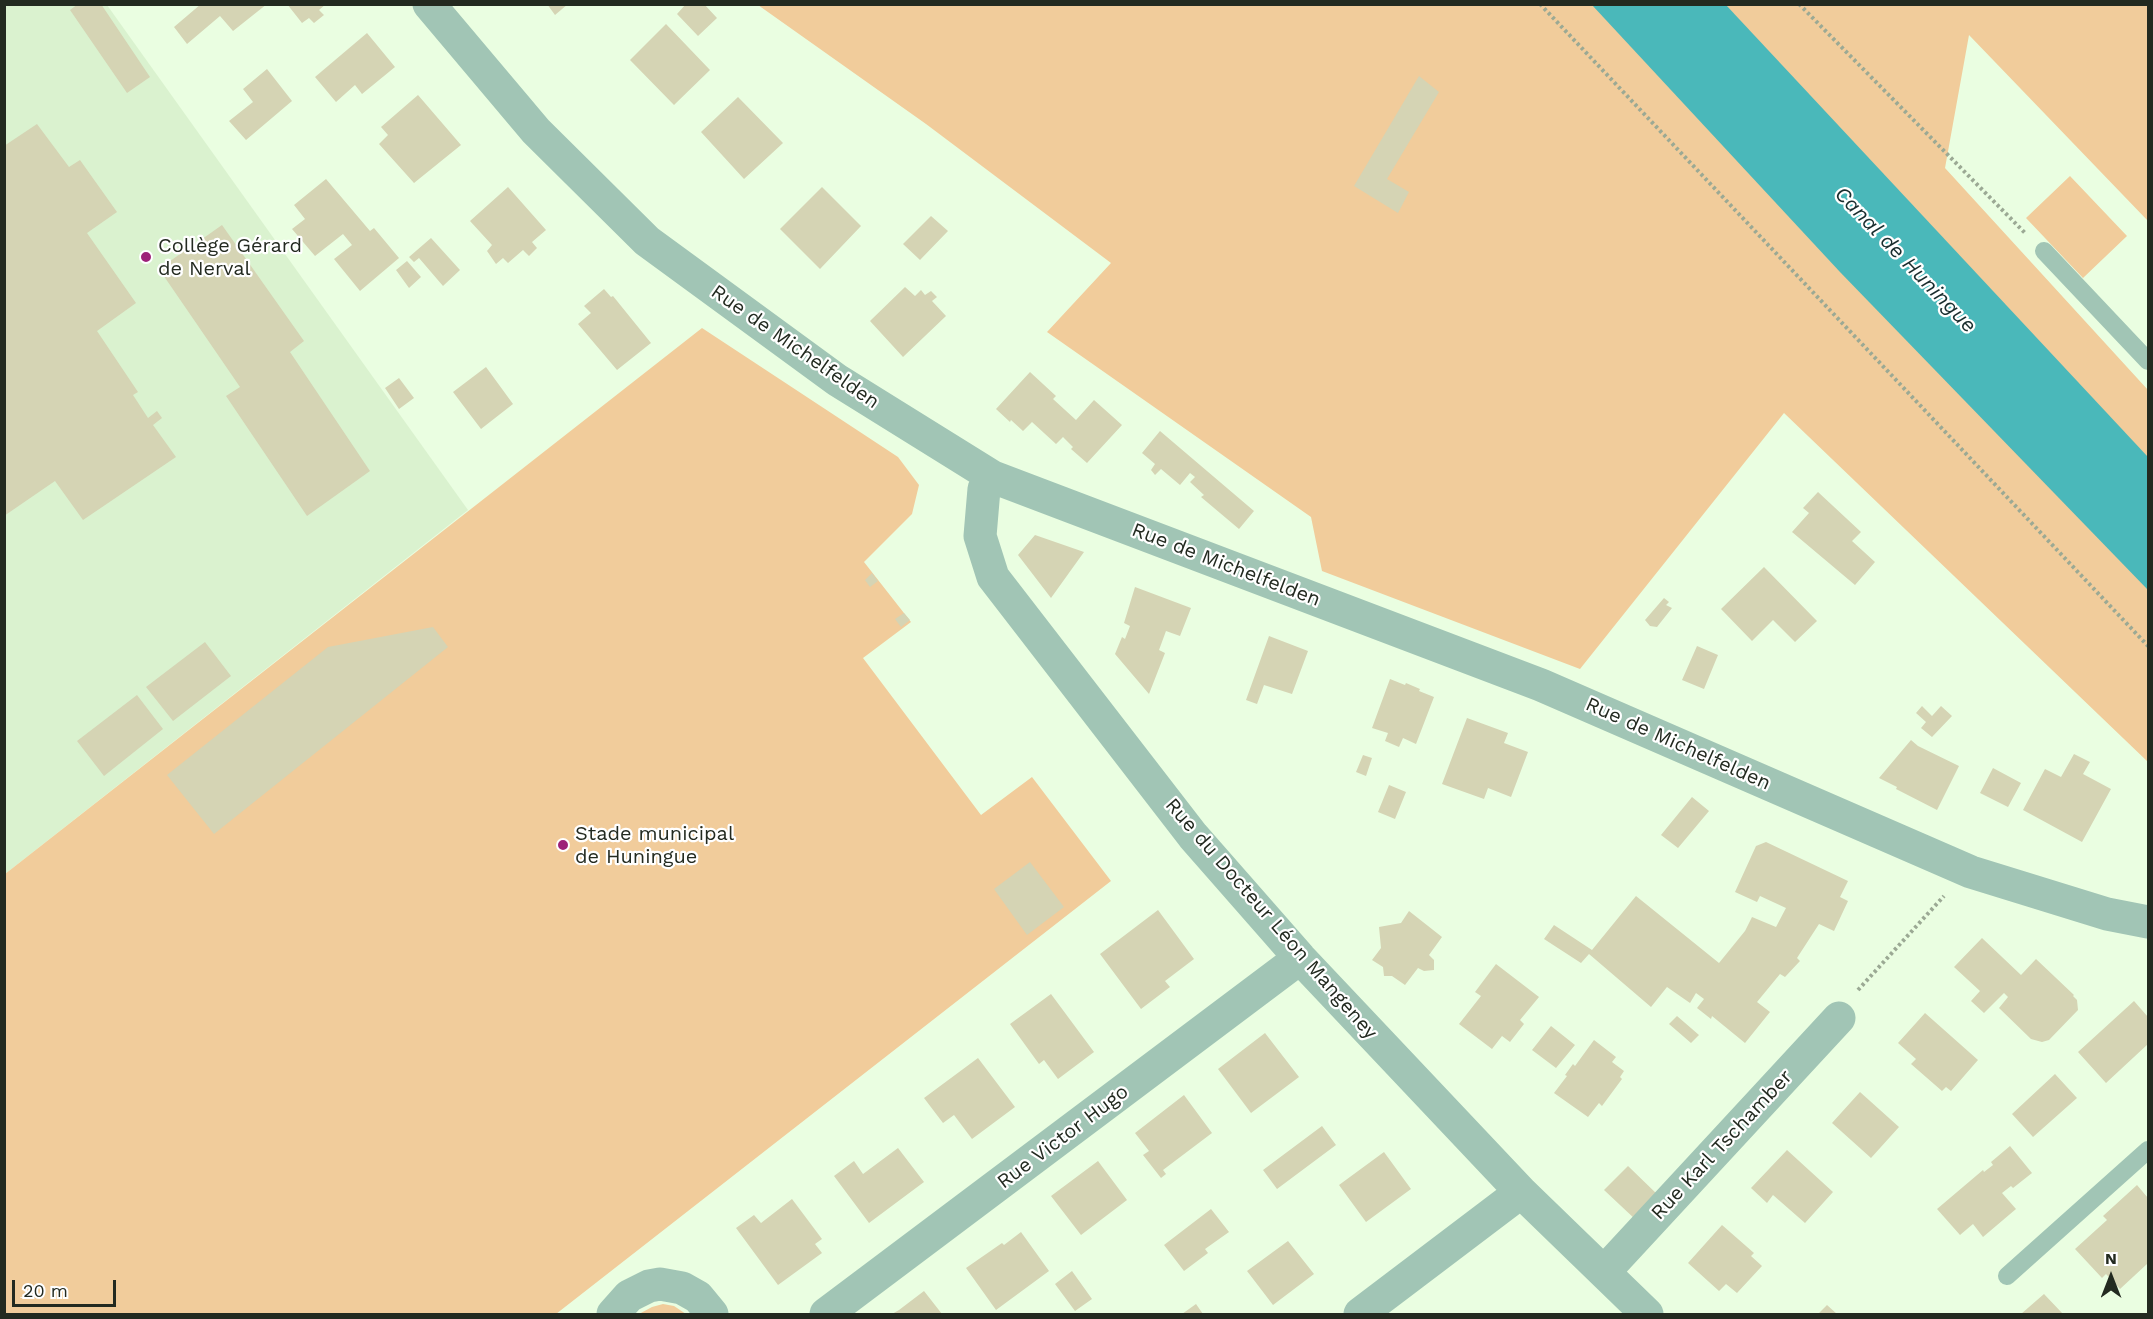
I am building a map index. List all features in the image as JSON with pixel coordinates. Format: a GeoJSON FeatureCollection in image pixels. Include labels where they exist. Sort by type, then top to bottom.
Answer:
{"type":"FeatureCollection","features":[{"type":"Feature","properties":{"kind":"street","name":"Rue de Michelfelden"},"geometry":{"type":"LineString","coordinates":[[429,4],[536,131],[647,241],[837,380],[993,477],[1541,685],[1964,868],[2108,914],[2148,922]]}},
{"type":"Feature","properties":{"kind":"street","name":"Rue du Docteur Léon Mangeney"},"geometry":{"type":"LineString","coordinates":[[993,477],[984,489],[980,536],[993,577],[1193,836],[1300,958],[1521,1192],[1647,1314]]}},
{"type":"Feature","properties":{"kind":"street","name":"Rue Victor Hugo"},"geometry":{"type":"LineString","coordinates":[[826,1314],[1300,958]]}},
{"type":"Feature","properties":{"kind":"street","name":"Rue Karl Tschamber"},"geometry":{"type":"LineString","coordinates":[[1604,1272],[1839,1018]]}},
{"type":"Feature","properties":{"kind":"street"},"geometry":{"type":"LineString","coordinates":[[1360,1314],[1521,1192]]}},
{"type":"Feature","properties":{"kind":"street"},"geometry":{"type":"LineString","coordinates":[[613,1314],[629,1296],[649,1286],[660,1284],[682,1288],[698,1297],[712,1314]]}},
{"type":"Feature","properties":{"kind":"lane"},"geometry":{"type":"LineString","coordinates":[[2044,252],[2148,360]]}},
{"type":"Feature","properties":{"kind":"lane"},"geometry":{"type":"LineString","coordinates":[[2007,1276],[2148,1150]]}},
{"type":"Feature","properties":{"kind":"path"},"geometry":{"type":"LineString","coordinates":[[1540,4],[2148,646]]}},
{"type":"Feature","properties":{"kind":"path"},"geometry":{"type":"LineString","coordinates":[[1799,4],[2044,252]]}},
{"type":"Feature","properties":{"kind":"path"},"geometry":{"type":"LineString","coordinates":[[1839,1018],[1847,1003],[1944,896],[1964,868]]}},
{"type":"Feature","properties":{"kind":"shaded area","name":"Collège Gérard de Nerval"},"geometry":{"type":"Polygon","coordinates":[[[5,5],[107,5],[468,510],[5,874],[5,5]]]}},
{"type":"Feature","properties":{"kind":"shaded area"},"geometry":{"type":"Polygon","coordinates":[[[758,5],[2148,5],[2148,221],[1969,35],[1945,168],[2148,390],[2148,762],[1784,413],[1580,669],[1322,571],[1311,517],[1047,332],[1111,263],[926,124],[758,5]]]}},
{"type":"Feature","properties":{"kind":"shaded area"},"geometry":{"type":"Polygon","coordinates":[[[2070,176],[2127,236],[2083,278],[2026,218],[2070,176]]]}},
{"type":"Feature","properties":{"kind":"shaded area","name":"Stade municipal de Huningue"},"geometry":{"type":"Polygon","coordinates":[[[702,328],[898,457],[919,485],[912,514],[864,562],[911,622],[863,658],[981,815],[1032,777],[1111,881],[556,1314],[5,1314],[5,874],[702,328]]]}},
{"type":"Feature","properties":{"kind":"shaded area"},"geometry":{"type":"Polygon","coordinates":[[[663,1304],[674,1306],[686,1314],[639,1314],[652,1307],[663,1304]]]}},
{"type":"Feature","properties":{"kind":"water","name":"Canal de Huningue"},"geometry":{"type":"Polygon","coordinates":[[[1592,5],[1726,5],[2148,457],[2148,590],[1840,272],[1592,5]]]}},
{"type":"Feature","properties":{"kind":"building"},"geometry":{"type":"Polygon","coordinates":[[[78,4],[101,4],[150,77],[127,93],[70,10],[78,4]]]}},
{"type":"Feature","properties":{"kind":"building"},"geometry":{"type":"Polygon","coordinates":[[[201,4],[267,4],[233,31],[220,16],[187,44],[174,27],[201,4]]]}},
{"type":"Feature","properties":{"kind":"building"},"geometry":{"type":"Polygon","coordinates":[[[287,4],[326,4],[319,10],[324,15],[314,23],[309,18],[302,23],[287,4]]]}},
{"type":"Feature","properties":{"kind":"building"},"geometry":{"type":"Polygon","coordinates":[[[547,4],[568,4],[555,15],[547,4]]]}},
{"type":"Feature","properties":{"kind":"building"},"geometry":{"type":"Polygon","coordinates":[[[686,4],[704,4],[717,18],[698,36],[677,14],[686,4]]]}},
{"type":"Feature","properties":{"kind":"building"},"geometry":{"type":"Polygon","coordinates":[[[666,24],[710,70],[674,105],[630,60],[666,24]]]}},
{"type":"Feature","properties":{"kind":"building"},"geometry":{"type":"Polygon","coordinates":[[[367,33],[395,67],[362,94],[355,85],[336,102],[315,77],[367,33]]]}},
{"type":"Feature","properties":{"kind":"building"},"geometry":{"type":"Polygon","coordinates":[[[267,69],[292,101],[246,140],[229,121],[253,102],[243,89],[267,69]]]}},
{"type":"Feature","properties":{"kind":"building"},"geometry":{"type":"Polygon","coordinates":[[[1419,76],[1439,92],[1387,179],[1409,192],[1398,213],[1354,186],[1419,76]]]}},
{"type":"Feature","properties":{"kind":"building"},"geometry":{"type":"Polygon","coordinates":[[[418,95],[461,145],[414,183],[379,144],[388,135],[381,127],[418,95]]]}},
{"type":"Feature","properties":{"kind":"building"},"geometry":{"type":"Polygon","coordinates":[[[738,97],[783,143],[744,179],[701,132],[738,97]]]}},
{"type":"Feature","properties":{"kind":"building"},"geometry":{"type":"Polygon","coordinates":[[[37,124],[69,167],[80,160],[117,212],[87,233],[136,303],[97,331],[138,392],[133,395],[148,418],[157,411],[162,418],[153,425],[176,457],[83,520],[55,481],[4,516],[4,146],[37,124]]]}},
{"type":"Feature","properties":{"kind":"building"},"geometry":{"type":"Polygon","coordinates":[[[326,179],[370,231],[374,228],[399,258],[360,291],[334,259],[352,245],[343,234],[315,256],[292,229],[305,219],[294,205],[326,179]]]}},
{"type":"Feature","properties":{"kind":"building"},"geometry":{"type":"Polygon","coordinates":[[[508,187],[546,230],[532,242],[537,248],[529,256],[523,250],[508,263],[503,258],[496,264],[487,251],[492,245],[470,221],[508,187]]]}},
{"type":"Feature","properties":{"kind":"building"},"geometry":{"type":"Polygon","coordinates":[[[822,187],[861,226],[820,269],[780,229],[822,187]]]}},
{"type":"Feature","properties":{"kind":"building"},"geometry":{"type":"Polygon","coordinates":[[[931,216],[948,231],[920,260],[903,244],[931,216]]]}},
{"type":"Feature","properties":{"kind":"building"},"geometry":{"type":"Polygon","coordinates":[[[222,225],[304,341],[290,352],[370,471],[307,516],[226,396],[240,387],[159,269],[180,254],[177,249],[184,245],[188,249],[222,225]]]}},
{"type":"Feature","properties":{"kind":"building"},"geometry":{"type":"Polygon","coordinates":[[[431,238],[460,270],[443,286],[419,258],[414,262],[409,257],[431,238]]]}},
{"type":"Feature","properties":{"kind":"building"},"geometry":{"type":"Polygon","coordinates":[[[407,261],[421,277],[409,288],[396,270],[407,261]]]}},
{"type":"Feature","properties":{"kind":"building"},"geometry":{"type":"Polygon","coordinates":[[[905,287],[915,296],[921,290],[925,295],[931,291],[937,297],[932,301],[946,316],[903,357],[870,321],[905,287]]]}},
{"type":"Feature","properties":{"kind":"building"},"geometry":{"type":"Polygon","coordinates":[[[604,289],[611,297],[613,296],[651,343],[617,370],[578,324],[591,313],[584,306],[604,289]]]}},
{"type":"Feature","properties":{"kind":"building"},"geometry":{"type":"Polygon","coordinates":[[[486,367],[513,404],[481,429],[453,392],[486,367]]]}},
{"type":"Feature","properties":{"kind":"building"},"geometry":{"type":"Polygon","coordinates":[[[1030,372],[1056,396],[1053,399],[1076,420],[1094,400],[1122,425],[1087,463],[1071,449],[1073,447],[1063,437],[1056,444],[1032,422],[1023,431],[996,409],[1030,372]]]}},
{"type":"Feature","properties":{"kind":"building"},"geometry":{"type":"Polygon","coordinates":[[[399,378],[414,398],[399,409],[385,388],[399,378]]]}},
{"type":"Feature","properties":{"kind":"building"},"geometry":{"type":"Polygon","coordinates":[[[1160,431],[1254,511],[1239,529],[1201,497],[1204,495],[1190,482],[1195,477],[1190,473],[1180,485],[1161,469],[1155,475],[1151,470],[1155,464],[1142,453],[1160,431]]]}},
{"type":"Feature","properties":{"kind":"building"},"geometry":{"type":"Polygon","coordinates":[[[1818,492],[1861,532],[1852,541],[1875,562],[1855,585],[1792,532],[1809,513],[1803,508],[1818,492]]]}},
{"type":"Feature","properties":{"kind":"building"},"geometry":{"type":"Polygon","coordinates":[[[1035,535],[1084,552],[1051,598],[1018,555],[1035,535]]]}},
{"type":"Feature","properties":{"kind":"building"},"geometry":{"type":"Polygon","coordinates":[[[1764,567],[1817,621],[1795,642],[1773,620],[1752,641],[1721,609],[1764,567]]]}},
{"type":"Feature","properties":{"kind":"building"},"geometry":{"type":"Polygon","coordinates":[[[872,573],[878,581],[870,587],[865,580],[872,573]]]}},
{"type":"Feature","properties":{"kind":"building"},"geometry":{"type":"Polygon","coordinates":[[[1135,587],[1191,608],[1180,636],[1166,631],[1159,650],[1165,653],[1149,694],[1115,654],[1122,637],[1125,639],[1130,626],[1124,623],[1135,587]]]}},
{"type":"Feature","properties":{"kind":"building"},"geometry":{"type":"Polygon","coordinates":[[[1664,598],[1669,602],[1666,605],[1672,608],[1657,627],[1650,626],[1645,620],[1664,598]]]}},
{"type":"Feature","properties":{"kind":"building"},"geometry":{"type":"Polygon","coordinates":[[[904,613],[910,620],[901,627],[895,619],[904,613]]]}},
{"type":"Feature","properties":{"kind":"building"},"geometry":{"type":"Polygon","coordinates":[[[433,627],[448,647],[214,834],[167,775],[328,647],[433,627]]]}},
{"type":"Feature","properties":{"kind":"building"},"geometry":{"type":"Polygon","coordinates":[[[1269,636],[1308,651],[1292,694],[1264,685],[1257,704],[1246,700],[1269,636]]]}},
{"type":"Feature","properties":{"kind":"building"},"geometry":{"type":"Polygon","coordinates":[[[205,642],[231,676],[173,721],[146,687],[205,642]]]}},
{"type":"Feature","properties":{"kind":"building"},"geometry":{"type":"Polygon","coordinates":[[[1697,646],[1718,655],[1704,689],[1682,680],[1697,646]]]}},
{"type":"Feature","properties":{"kind":"building"},"geometry":{"type":"Polygon","coordinates":[[[1390,679],[1405,685],[1406,683],[1434,697],[1416,744],[1403,738],[1399,747],[1385,741],[1388,733],[1372,728],[1390,679]]]}},
{"type":"Feature","properties":{"kind":"building"},"geometry":{"type":"Polygon","coordinates":[[[137,695],[163,729],[104,776],[77,741],[137,695]]]}},
{"type":"Feature","properties":{"kind":"building"},"geometry":{"type":"Polygon","coordinates":[[[1922,706],[1932,716],[1941,706],[1952,716],[1932,737],[1921,728],[1926,722],[1916,713],[1922,706]]]}},
{"type":"Feature","properties":{"kind":"building"},"geometry":{"type":"Polygon","coordinates":[[[1467,718],[1508,733],[1504,743],[1528,752],[1511,797],[1488,788],[1484,799],[1442,784],[1467,718]]]}},
{"type":"Feature","properties":{"kind":"building"},"geometry":{"type":"Polygon","coordinates":[[[1911,740],[1918,746],[1959,766],[1937,810],[1879,778],[1911,740]]]}},
{"type":"Feature","properties":{"kind":"building"},"geometry":{"type":"Polygon","coordinates":[[[2074,754],[2090,762],[2083,774],[2111,789],[2082,842],[2023,810],[2045,769],[2061,777],[2074,754]]]}},
{"type":"Feature","properties":{"kind":"building"},"geometry":{"type":"Polygon","coordinates":[[[1363,755],[1372,758],[1366,776],[1356,772],[1363,755]]]}},
{"type":"Feature","properties":{"kind":"building"},"geometry":{"type":"Polygon","coordinates":[[[1993,768],[2021,783],[2008,807],[1980,793],[1993,768]]]}},
{"type":"Feature","properties":{"kind":"building"},"geometry":{"type":"Polygon","coordinates":[[[1389,785],[1406,792],[1395,819],[1378,812],[1389,785]]]}},
{"type":"Feature","properties":{"kind":"building"},"geometry":{"type":"Polygon","coordinates":[[[1692,797],[1709,811],[1678,848],[1661,835],[1692,797]]]}},
{"type":"Feature","properties":{"kind":"building"},"geometry":{"type":"Polygon","coordinates":[[[1766,842],[1848,881],[1840,897],[1848,901],[1834,931],[1819,924],[1797,958],[1800,961],[1785,977],[1780,974],[1757,1002],[1770,1012],[1745,1043],[1712,1016],[1711,1019],[1697,1008],[1704,999],[1696,993],[1690,1003],[1667,987],[1651,1007],[1589,954],[1581,963],[1544,939],[1554,925],[1592,950],[1636,896],[1719,963],[1745,931],[1752,917],[1776,927],[1786,908],[1760,896],[1757,902],[1735,892],[1756,846],[1766,842]]]}},
{"type":"Feature","properties":{"kind":"building"},"geometry":{"type":"Polygon","coordinates":[[[1030,862],[1064,907],[1027,935],[994,889],[1030,862]]]}},
{"type":"Feature","properties":{"kind":"building"},"geometry":{"type":"Polygon","coordinates":[[[1158,910],[1194,959],[1165,981],[1170,987],[1141,1009],[1100,954],[1158,910]]]}},
{"type":"Feature","properties":{"kind":"building"},"geometry":{"type":"Polygon","coordinates":[[[1409,911],[1442,937],[1429,955],[1434,960],[1434,970],[1424,971],[1418,968],[1405,985],[1392,976],[1384,976],[1383,967],[1372,960],[1381,948],[1379,927],[1401,923],[1409,911]]]}},
{"type":"Feature","properties":{"kind":"building"},"geometry":{"type":"Polygon","coordinates":[[[1982,938],[2021,975],[2036,959],[2074,995],[2078,1010],[2049,1040],[2042,1042],[2031,1039],[1999,1008],[2008,997],[2004,993],[1984,1013],[1971,1001],[1980,991],[1954,967],[1982,938]]]}},
{"type":"Feature","properties":{"kind":"building"},"geometry":{"type":"Polygon","coordinates":[[[1496,964],[1539,997],[1520,1020],[1524,1024],[1510,1042],[1502,1036],[1492,1049],[1459,1024],[1481,996],[1475,992],[1496,964]]]}},
{"type":"Feature","properties":{"kind":"building"},"geometry":{"type":"Polygon","coordinates":[[[1051,994],[1094,1052],[1058,1079],[1044,1060],[1039,1064],[1010,1024],[1051,994]]]}},
{"type":"Feature","properties":{"kind":"building"},"geometry":{"type":"Polygon","coordinates":[[[2134,1001],[2148,1017],[2148,1044],[2106,1083],[2078,1052],[2134,1001]]]}},
{"type":"Feature","properties":{"kind":"building"},"geometry":{"type":"Polygon","coordinates":[[[1925,1013],[1978,1060],[1951,1091],[1946,1087],[1942,1091],[1911,1064],[1916,1059],[1898,1043],[1925,1013]]]}},
{"type":"Feature","properties":{"kind":"building"},"geometry":{"type":"Polygon","coordinates":[[[1677,1016],[1699,1035],[1691,1043],[1669,1024],[1677,1016]]]}},
{"type":"Feature","properties":{"kind":"building"},"geometry":{"type":"Polygon","coordinates":[[[1551,1026],[1575,1045],[1556,1068],[1532,1050],[1551,1026]]]}},
{"type":"Feature","properties":{"kind":"building"},"geometry":{"type":"Polygon","coordinates":[[[1265,1033],[1299,1077],[1251,1113],[1218,1069],[1265,1033]]]}},
{"type":"Feature","properties":{"kind":"building"},"geometry":{"type":"Polygon","coordinates":[[[1594,1040],[1616,1057],[1612,1062],[1624,1071],[1620,1077],[1622,1079],[1602,1106],[1599,1103],[1588,1117],[1554,1093],[1573,1064],[1575,1066],[1594,1040]]]}},
{"type":"Feature","properties":{"kind":"building"},"geometry":{"type":"Polygon","coordinates":[[[978,1058],[1015,1107],[972,1139],[954,1115],[943,1123],[924,1098],[978,1058]]]}},
{"type":"Feature","properties":{"kind":"building"},"geometry":{"type":"Polygon","coordinates":[[[2055,1074],[2077,1098],[2033,1137],[2012,1114],[2055,1074]]]}},
{"type":"Feature","properties":{"kind":"building"},"geometry":{"type":"Polygon","coordinates":[[[1860,1092],[1899,1127],[1871,1158],[1832,1123],[1860,1092]]]}},
{"type":"Feature","properties":{"kind":"building"},"geometry":{"type":"Polygon","coordinates":[[[1184,1095],[1212,1133],[1163,1170],[1166,1174],[1161,1178],[1143,1155],[1149,1151],[1135,1133],[1184,1095]]]}},
{"type":"Feature","properties":{"kind":"building"},"geometry":{"type":"Polygon","coordinates":[[[1322,1126],[1336,1145],[1277,1189],[1263,1170],[1322,1126]]]}},
{"type":"Feature","properties":{"kind":"building"},"geometry":{"type":"Polygon","coordinates":[[[2010,1146],[2032,1173],[2013,1188],[2011,1186],[2002,1193],[2016,1209],[1983,1237],[1973,1224],[1960,1235],[1937,1209],[1983,1170],[1984,1172],[1993,1165],[1991,1162],[2010,1146]]]}},
{"type":"Feature","properties":{"kind":"building"},"geometry":{"type":"Polygon","coordinates":[[[898,1148],[924,1182],[869,1223],[834,1176],[854,1161],[863,1174],[898,1148]]]}},
{"type":"Feature","properties":{"kind":"building"},"geometry":{"type":"Polygon","coordinates":[[[1787,1150],[1833,1192],[1805,1223],[1773,1195],[1767,1203],[1751,1188],[1787,1150]]]}},
{"type":"Feature","properties":{"kind":"building"},"geometry":{"type":"Polygon","coordinates":[[[1384,1152],[1411,1189],[1366,1222],[1339,1185],[1384,1152]]]}},
{"type":"Feature","properties":{"kind":"building"},"geometry":{"type":"Polygon","coordinates":[[[1098,1161],[1127,1200],[1081,1235],[1051,1196],[1098,1161]]]}},
{"type":"Feature","properties":{"kind":"building"},"geometry":{"type":"Polygon","coordinates":[[[1628,1166],[1659,1196],[1636,1220],[1604,1190],[1628,1166]]]}},
{"type":"Feature","properties":{"kind":"building"},"geometry":{"type":"Polygon","coordinates":[[[2137,1185],[2148,1198],[2148,1265],[2120,1289],[2106,1274],[2102,1278],[2075,1249],[2107,1220],[2103,1216],[2137,1185]]]}},
{"type":"Feature","properties":{"kind":"building"},"geometry":{"type":"Polygon","coordinates":[[[792,1199],[822,1239],[815,1244],[822,1253],[778,1285],[736,1228],[754,1215],[761,1223],[792,1199]]]}},
{"type":"Feature","properties":{"kind":"building"},"geometry":{"type":"Polygon","coordinates":[[[1211,1209],[1229,1232],[1205,1249],[1208,1253],[1184,1271],[1164,1245],[1211,1209]]]}},
{"type":"Feature","properties":{"kind":"building"},"geometry":{"type":"Polygon","coordinates":[[[1722,1225],[1754,1253],[1751,1256],[1762,1266],[1737,1293],[1726,1284],[1719,1291],[1688,1263],[1722,1225]]]}},
{"type":"Feature","properties":{"kind":"building"},"geometry":{"type":"Polygon","coordinates":[[[1021,1232],[1049,1271],[996,1310],[966,1268],[1021,1232]]]}},
{"type":"Feature","properties":{"kind":"building"},"geometry":{"type":"Polygon","coordinates":[[[1288,1241],[1314,1274],[1273,1305],[1247,1271],[1288,1241]]]}},
{"type":"Feature","properties":{"kind":"building"},"geometry":{"type":"Polygon","coordinates":[[[1072,1271],[1092,1299],[1075,1311],[1055,1284],[1072,1271]]]}},
{"type":"Feature","properties":{"kind":"building"},"geometry":{"type":"Polygon","coordinates":[[[924,1291],[942,1314],[892,1314],[899,1310],[924,1291]]]}},
{"type":"Feature","properties":{"kind":"building"},"geometry":{"type":"Polygon","coordinates":[[[2044,1294],[2063,1314],[2021,1314],[2044,1294]]]}},
{"type":"Feature","properties":{"kind":"building"},"geometry":{"type":"Polygon","coordinates":[[[1196,1304],[1203,1314],[1182,1314],[1196,1304]]]}},
{"type":"Feature","properties":{"kind":"building"},"geometry":{"type":"Polygon","coordinates":[[[1827,1305],[1837,1314],[1818,1314],[1827,1305]]]}},
{"type":"Feature","properties":{"kind":"place","name":"Collège Gérard de Nerval"},"geometry":{"type":"Point","coordinates":[146,257]}},
{"type":"Feature","properties":{"kind":"place","name":"Stade municipal de Huningue"},"geometry":{"type":"Point","coordinates":[563,845]}}]}
